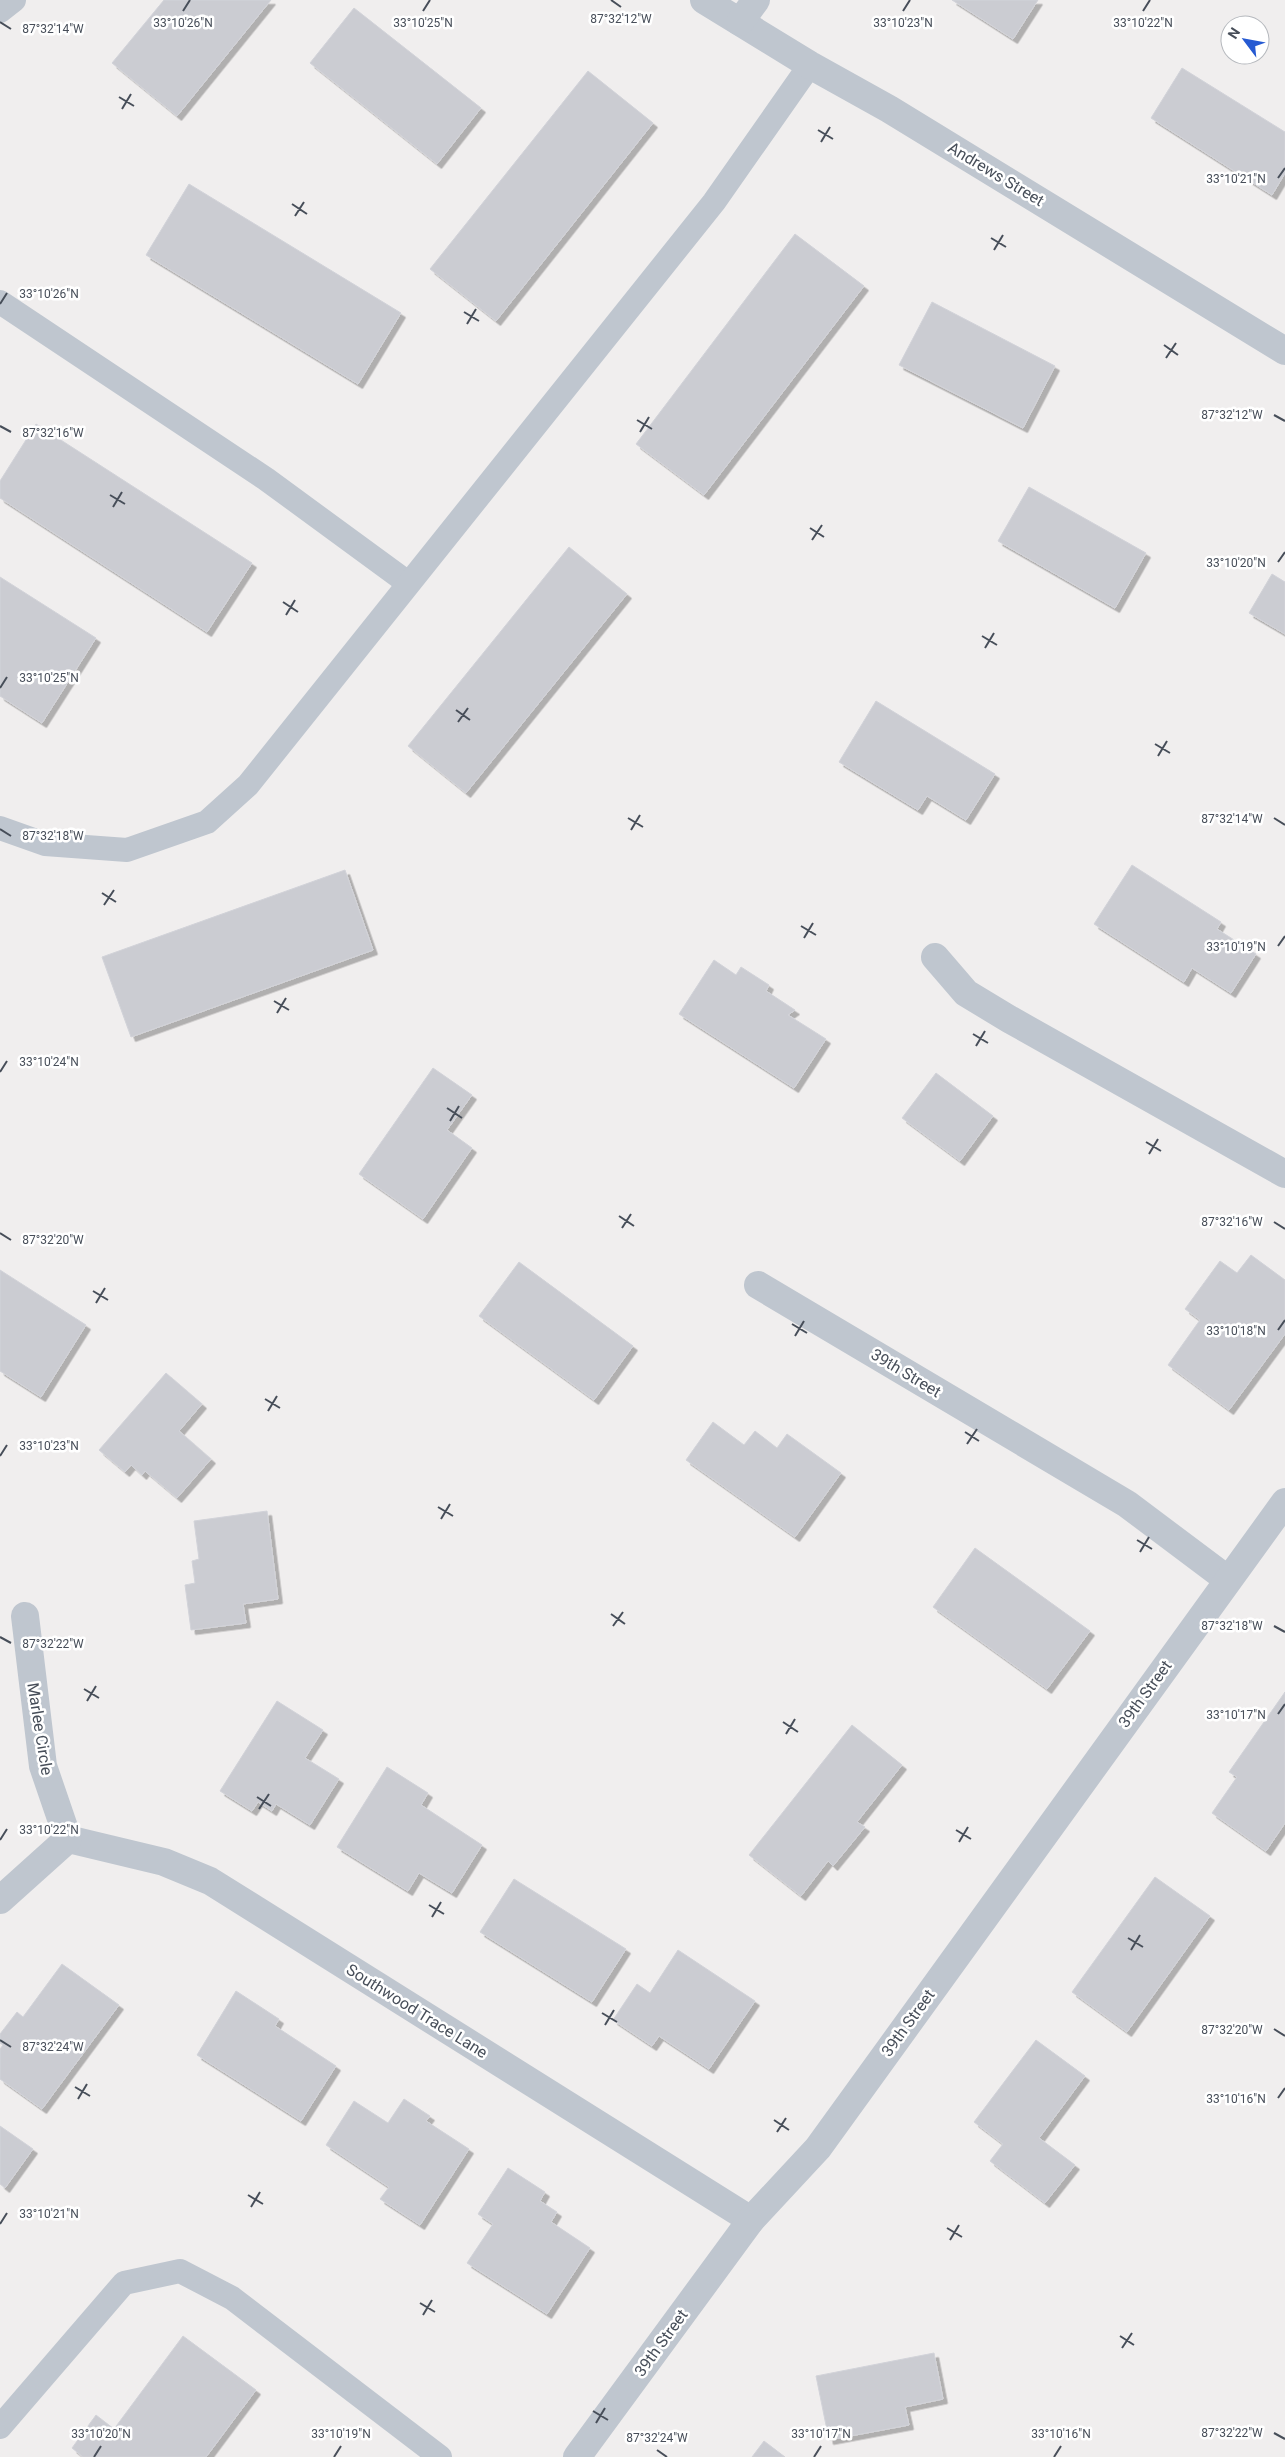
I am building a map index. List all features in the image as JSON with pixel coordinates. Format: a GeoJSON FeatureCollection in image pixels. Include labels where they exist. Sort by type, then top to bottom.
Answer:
{"type":"FeatureCollection","features":[{"type":"Feature","properties":{"kind":"street","name":"Andrews Street"},"geometry":{"type":"LineString","coordinates":[[704,0],[810,65],[889,109],[1285,350]]}},
{"type":"Feature","properties":{"kind":"street"},"geometry":{"type":"LineString","coordinates":[[740,22],[756,0]]}},
{"type":"Feature","properties":{"kind":"street"},"geometry":{"type":"LineString","coordinates":[[935,957],[966,993],[1285,1174]]}},
{"type":"Feature","properties":{"kind":"street","name":"39th Street"},"geometry":{"type":"LineString","coordinates":[[758,1285],[1127,1504],[1227,1579]]}},
{"type":"Feature","properties":{"kind":"street","name":"39th Street"},"geometry":{"type":"LineString","coordinates":[[577,2457],[751,2220],[818,2148],[1227,1579],[1285,1502]]}},
{"type":"Feature","properties":{"kind":"street","name":"Marlee Circle"},"geometry":{"type":"LineString","coordinates":[[25,1616],[43,1766],[68,1839]]}},
{"type":"Feature","properties":{"kind":"street"},"geometry":{"type":"LineString","coordinates":[[0,1900],[68,1839]]}},
{"type":"Feature","properties":{"kind":"street","name":"Southwood Trace Lane"},"geometry":{"type":"LineString","coordinates":[[68,1839],[164,1862],[210,1881],[751,2220]]}},
{"type":"Feature","properties":{"kind":"lane"},"geometry":{"type":"LineString","coordinates":[[0,11],[14,0]]}},
{"type":"Feature","properties":{"kind":"lane"},"geometry":{"type":"LineString","coordinates":[[0,828],[45,844],[127,850],[207,822],[248,785],[714,202],[810,65]]}},
{"type":"Feature","properties":{"kind":"lane"},"geometry":{"type":"LineString","coordinates":[[0,302],[266,479],[408,583]]}},
{"type":"Feature","properties":{"kind":"lane"},"geometry":{"type":"LineString","coordinates":[[0,2427],[124,2283],[180,2271],[232,2298],[440,2457]]}},
{"type":"Feature","properties":{"kind":"building"},"geometry":{"type":"Polygon","coordinates":[[[164,0],[271,0],[177,116],[112,63],[164,0]]]}},
{"type":"Feature","properties":{"kind":"building"},"geometry":{"type":"Polygon","coordinates":[[[952,0],[1038,0],[1013,39],[952,0]]]}},
{"type":"Feature","properties":{"kind":"building"},"geometry":{"type":"Polygon","coordinates":[[[354,8],[481,108],[437,164],[310,63],[354,8]]]}},
{"type":"Feature","properties":{"kind":"building"},"geometry":{"type":"Polygon","coordinates":[[[1182,68],[1285,132],[1285,173],[1272,195],[1151,118],[1182,68]]]}},
{"type":"Feature","properties":{"kind":"building"},"geometry":{"type":"Polygon","coordinates":[[[588,71],[653,123],[496,321],[430,269],[588,71]]]}},
{"type":"Feature","properties":{"kind":"building"},"geometry":{"type":"Polygon","coordinates":[[[189,184],[401,313],[358,384],[146,255],[189,184]]]}},
{"type":"Feature","properties":{"kind":"building"},"geometry":{"type":"Polygon","coordinates":[[[795,234],[864,286],[704,495],[636,444],[795,234]]]}},
{"type":"Feature","properties":{"kind":"building"},"geometry":{"type":"Polygon","coordinates":[[[932,302],[1055,366],[1023,428],[899,365],[932,302]]]}},
{"type":"Feature","properties":{"kind":"building"},"geometry":{"type":"Polygon","coordinates":[[[36,424],[252,563],[207,632],[0,498],[0,481],[36,424]]]}},
{"type":"Feature","properties":{"kind":"building"},"geometry":{"type":"Polygon","coordinates":[[[1029,487],[1146,553],[1115,608],[998,541],[1029,487]]]}},
{"type":"Feature","properties":{"kind":"building"},"geometry":{"type":"Polygon","coordinates":[[[569,547],[627,594],[466,793],[408,746],[569,547]]]}},
{"type":"Feature","properties":{"kind":"building"},"geometry":{"type":"Polygon","coordinates":[[[1272,574],[1285,582],[1285,634],[1249,613],[1272,574]]]}},
{"type":"Feature","properties":{"kind":"building"},"geometry":{"type":"Polygon","coordinates":[[[0,577],[96,638],[42,723],[0,696],[0,577]]]}},
{"type":"Feature","properties":{"kind":"building"},"geometry":{"type":"Polygon","coordinates":[[[876,701],[995,774],[966,820],[927,796],[918,810],[839,762],[876,701]]]}},
{"type":"Feature","properties":{"kind":"building"},"geometry":{"type":"Polygon","coordinates":[[[1132,865],[1221,922],[1217,929],[1256,954],[1231,993],[1192,968],[1184,982],[1094,924],[1132,865]]]}},
{"type":"Feature","properties":{"kind":"building"},"geometry":{"type":"Polygon","coordinates":[[[345,870],[373,950],[131,1037],[102,957],[345,870]]]}},
{"type":"Feature","properties":{"kind":"building"},"geometry":{"type":"Polygon","coordinates":[[[714,960],[736,975],[741,967],[769,985],[766,991],[795,1010],[788,1015],[826,1039],[794,1088],[679,1014],[714,960]]]}},
{"type":"Feature","properties":{"kind":"building"},"geometry":{"type":"Polygon","coordinates":[[[433,1068],[472,1095],[447,1130],[472,1148],[423,1219],[359,1174],[433,1068]]]}},
{"type":"Feature","properties":{"kind":"building"},"geometry":{"type":"Polygon","coordinates":[[[936,1073],[993,1116],[960,1161],[902,1118],[936,1073]]]}},
{"type":"Feature","properties":{"kind":"building"},"geometry":{"type":"Polygon","coordinates":[[[1251,1255],[1285,1280],[1285,1334],[1229,1410],[1168,1365],[1200,1320],[1185,1309],[1220,1261],[1237,1273],[1251,1255]]]}},
{"type":"Feature","properties":{"kind":"building"},"geometry":{"type":"Polygon","coordinates":[[[519,1262],[633,1346],[594,1400],[479,1316],[519,1262]]]}},
{"type":"Feature","properties":{"kind":"building"},"geometry":{"type":"Polygon","coordinates":[[[0,1270],[86,1325],[41,1397],[0,1371],[0,1270]]]}},
{"type":"Feature","properties":{"kind":"building"},"geometry":{"type":"Polygon","coordinates":[[[166,1373],[202,1404],[179,1431],[211,1459],[177,1498],[145,1471],[142,1475],[131,1465],[125,1472],[99,1450],[166,1373]]]}},
{"type":"Feature","properties":{"kind":"building"},"geometry":{"type":"Polygon","coordinates":[[[713,1422],[744,1445],[755,1431],[777,1448],[787,1434],[841,1473],[795,1537],[686,1460],[713,1422]]]}},
{"type":"Feature","properties":{"kind":"building"},"geometry":{"type":"Polygon","coordinates":[[[267,1511],[278,1599],[243,1604],[246,1623],[191,1630],[185,1585],[195,1583],[192,1561],[199,1559],[194,1521],[267,1511]]]}},
{"type":"Feature","properties":{"kind":"building"},"geometry":{"type":"Polygon","coordinates":[[[975,1548],[1090,1631],[1047,1689],[933,1607],[975,1548]]]}},
{"type":"Feature","properties":{"kind":"building"},"geometry":{"type":"Polygon","coordinates":[[[1285,1692],[1285,1823],[1266,1851],[1212,1813],[1237,1777],[1229,1772],[1285,1692]]]}},
{"type":"Feature","properties":{"kind":"building"},"geometry":{"type":"Polygon","coordinates":[[[277,1701],[323,1730],[305,1758],[339,1779],[310,1825],[276,1804],[272,1811],[258,1802],[252,1811],[220,1791],[277,1701]]]}},
{"type":"Feature","properties":{"kind":"building"},"geometry":{"type":"Polygon","coordinates":[[[852,1725],[902,1765],[857,1822],[865,1827],[833,1866],[828,1861],[801,1896],[749,1855],[852,1725]]]}},
{"type":"Feature","properties":{"kind":"building"},"geometry":{"type":"Polygon","coordinates":[[[387,1767],[428,1793],[421,1805],[482,1845],[452,1893],[419,1873],[408,1891],[337,1847],[387,1767]]]}},
{"type":"Feature","properties":{"kind":"building"},"geometry":{"type":"Polygon","coordinates":[[[1155,1877],[1210,1916],[1127,2032],[1072,1992],[1155,1877]]]}},
{"type":"Feature","properties":{"kind":"building"},"geometry":{"type":"Polygon","coordinates":[[[514,1879],[626,1949],[592,2002],[480,1932],[514,1879]]]}},
{"type":"Feature","properties":{"kind":"building"},"geometry":{"type":"Polygon","coordinates":[[[678,1950],[755,2001],[709,2069],[659,2036],[652,2046],[613,2020],[637,1984],[650,1993],[678,1950]]]}},
{"type":"Feature","properties":{"kind":"building"},"geometry":{"type":"Polygon","coordinates":[[[62,1964],[119,2005],[42,2109],[0,2079],[0,2049],[3,2045],[0,2043],[0,2034],[17,2012],[23,2017],[62,1964]]]}},
{"type":"Feature","properties":{"kind":"building"},"geometry":{"type":"Polygon","coordinates":[[[236,1991],[279,2019],[275,2026],[336,2066],[301,2121],[197,2055],[236,1991]]]}},
{"type":"Feature","properties":{"kind":"building"},"geometry":{"type":"Polygon","coordinates":[[[1036,2040],[1085,2076],[1039,2138],[1075,2165],[1045,2203],[990,2161],[1003,2144],[974,2122],[1036,2040]]]}},
{"type":"Feature","properties":{"kind":"building"},"geometry":{"type":"Polygon","coordinates":[[[404,2099],[430,2116],[426,2121],[469,2149],[420,2225],[380,2199],[389,2187],[326,2145],[354,2101],[388,2123],[404,2099]]]}},
{"type":"Feature","properties":{"kind":"building"},"geometry":{"type":"Polygon","coordinates":[[[0,2126],[33,2149],[5,2188],[0,2184],[0,2126]]]}},
{"type":"Feature","properties":{"kind":"building"},"geometry":{"type":"Polygon","coordinates":[[[508,2168],[545,2192],[540,2201],[557,2212],[551,2222],[590,2248],[547,2314],[467,2263],[493,2224],[478,2214],[508,2168]]]}},
{"type":"Feature","properties":{"kind":"building"},"geometry":{"type":"Polygon","coordinates":[[[183,2336],[256,2390],[206,2457],[83,2457],[72,2448],[96,2415],[114,2429],[183,2336]]]}},
{"type":"Feature","properties":{"kind":"building"},"geometry":{"type":"Polygon","coordinates":[[[934,2353],[943,2399],[905,2407],[909,2425],[829,2440],[816,2376],[934,2353]]]}},
{"type":"Feature","properties":{"kind":"building"},"geometry":{"type":"Polygon","coordinates":[[[764,2441],[785,2457],[752,2457],[764,2441]]]}}]}
